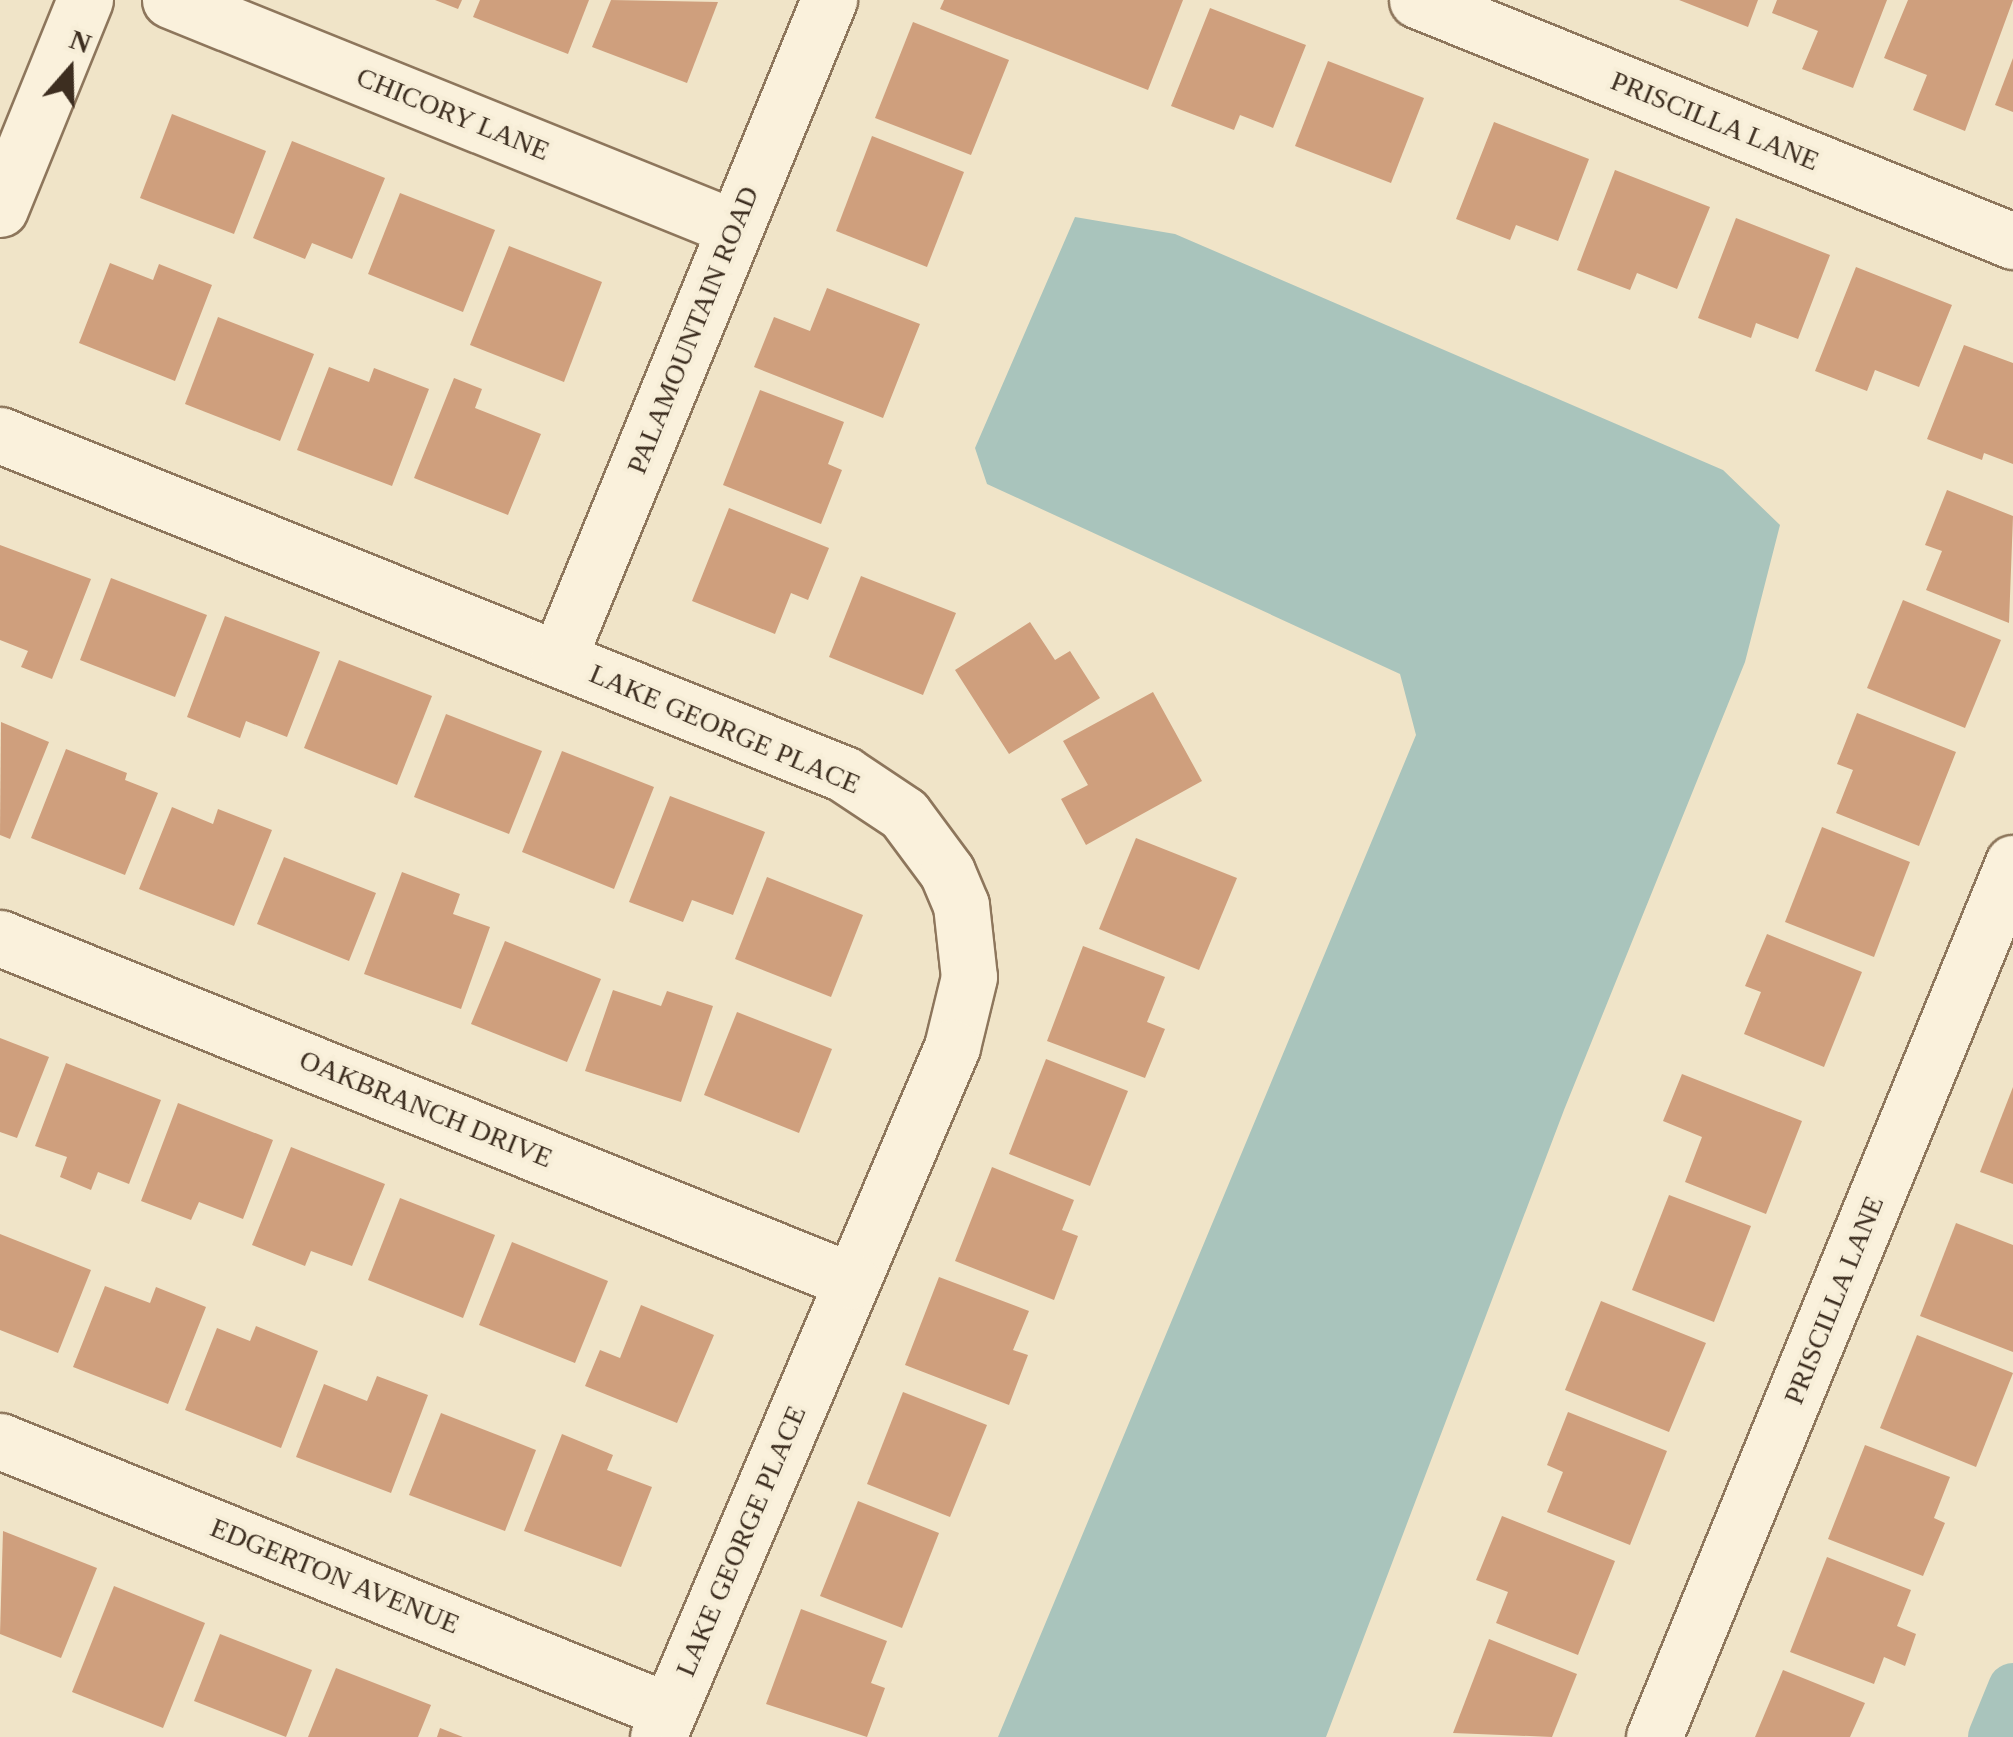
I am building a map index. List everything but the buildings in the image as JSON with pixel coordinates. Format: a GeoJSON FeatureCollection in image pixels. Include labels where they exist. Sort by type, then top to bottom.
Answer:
{"type":"FeatureCollection","features":[{"type":"Feature","properties":{"kind":"street"},"geometry":{"type":"LineString","coordinates":[[0,208],[86,0]]}},
{"type":"Feature","properties":{"kind":"street","name":"CHICORY LANE"},"geometry":{"type":"LineString","coordinates":[[170,0],[735,228]]}},
{"type":"Feature","properties":{"kind":"street","name":"PALAMOUNTAIN ROAD"},"geometry":{"type":"LineString","coordinates":[[558,659],[829,0]]}},
{"type":"Feature","properties":{"kind":"street","name":"PRISCILLA LANE"},"geometry":{"type":"LineString","coordinates":[[1417,0],[2013,241]]}},
{"type":"Feature","properties":{"kind":"street","name":"LAKE GEORGE PLACE"},"geometry":{"type":"LineString","coordinates":[[0,434],[860,783],[904,814],[947,872],[968,941],[964,1012],[664,1724]]}},
{"type":"Feature","properties":{"kind":"street","name":"PRISCILLA LANE"},"geometry":{"type":"LineString","coordinates":[[1654,1737],[2013,863]]}},
{"type":"Feature","properties":{"kind":"street","name":"OAKBRANCH DRIVE"},"geometry":{"type":"LineString","coordinates":[[0,938],[852,1281]]}},
{"type":"Feature","properties":{"kind":"street","name":"EDGERTON AVENUE"},"geometry":{"type":"LineString","coordinates":[[0,1441],[664,1724]]}},
{"type":"Feature","properties":{"kind":"water"},"geometry":{"type":"Polygon","coordinates":[[[1075,217],[1175,234],[1723,470],[1780,525],[1745,662],[1564,1110],[1326,1737],[998,1737],[1416,735],[1400,674],[987,484],[975,448],[1075,217]]]}},
{"type":"Feature","properties":{"kind":"waterway"},"geometry":{"type":"LineString","coordinates":[[1993,1737],[2013,1688]]}}]}
